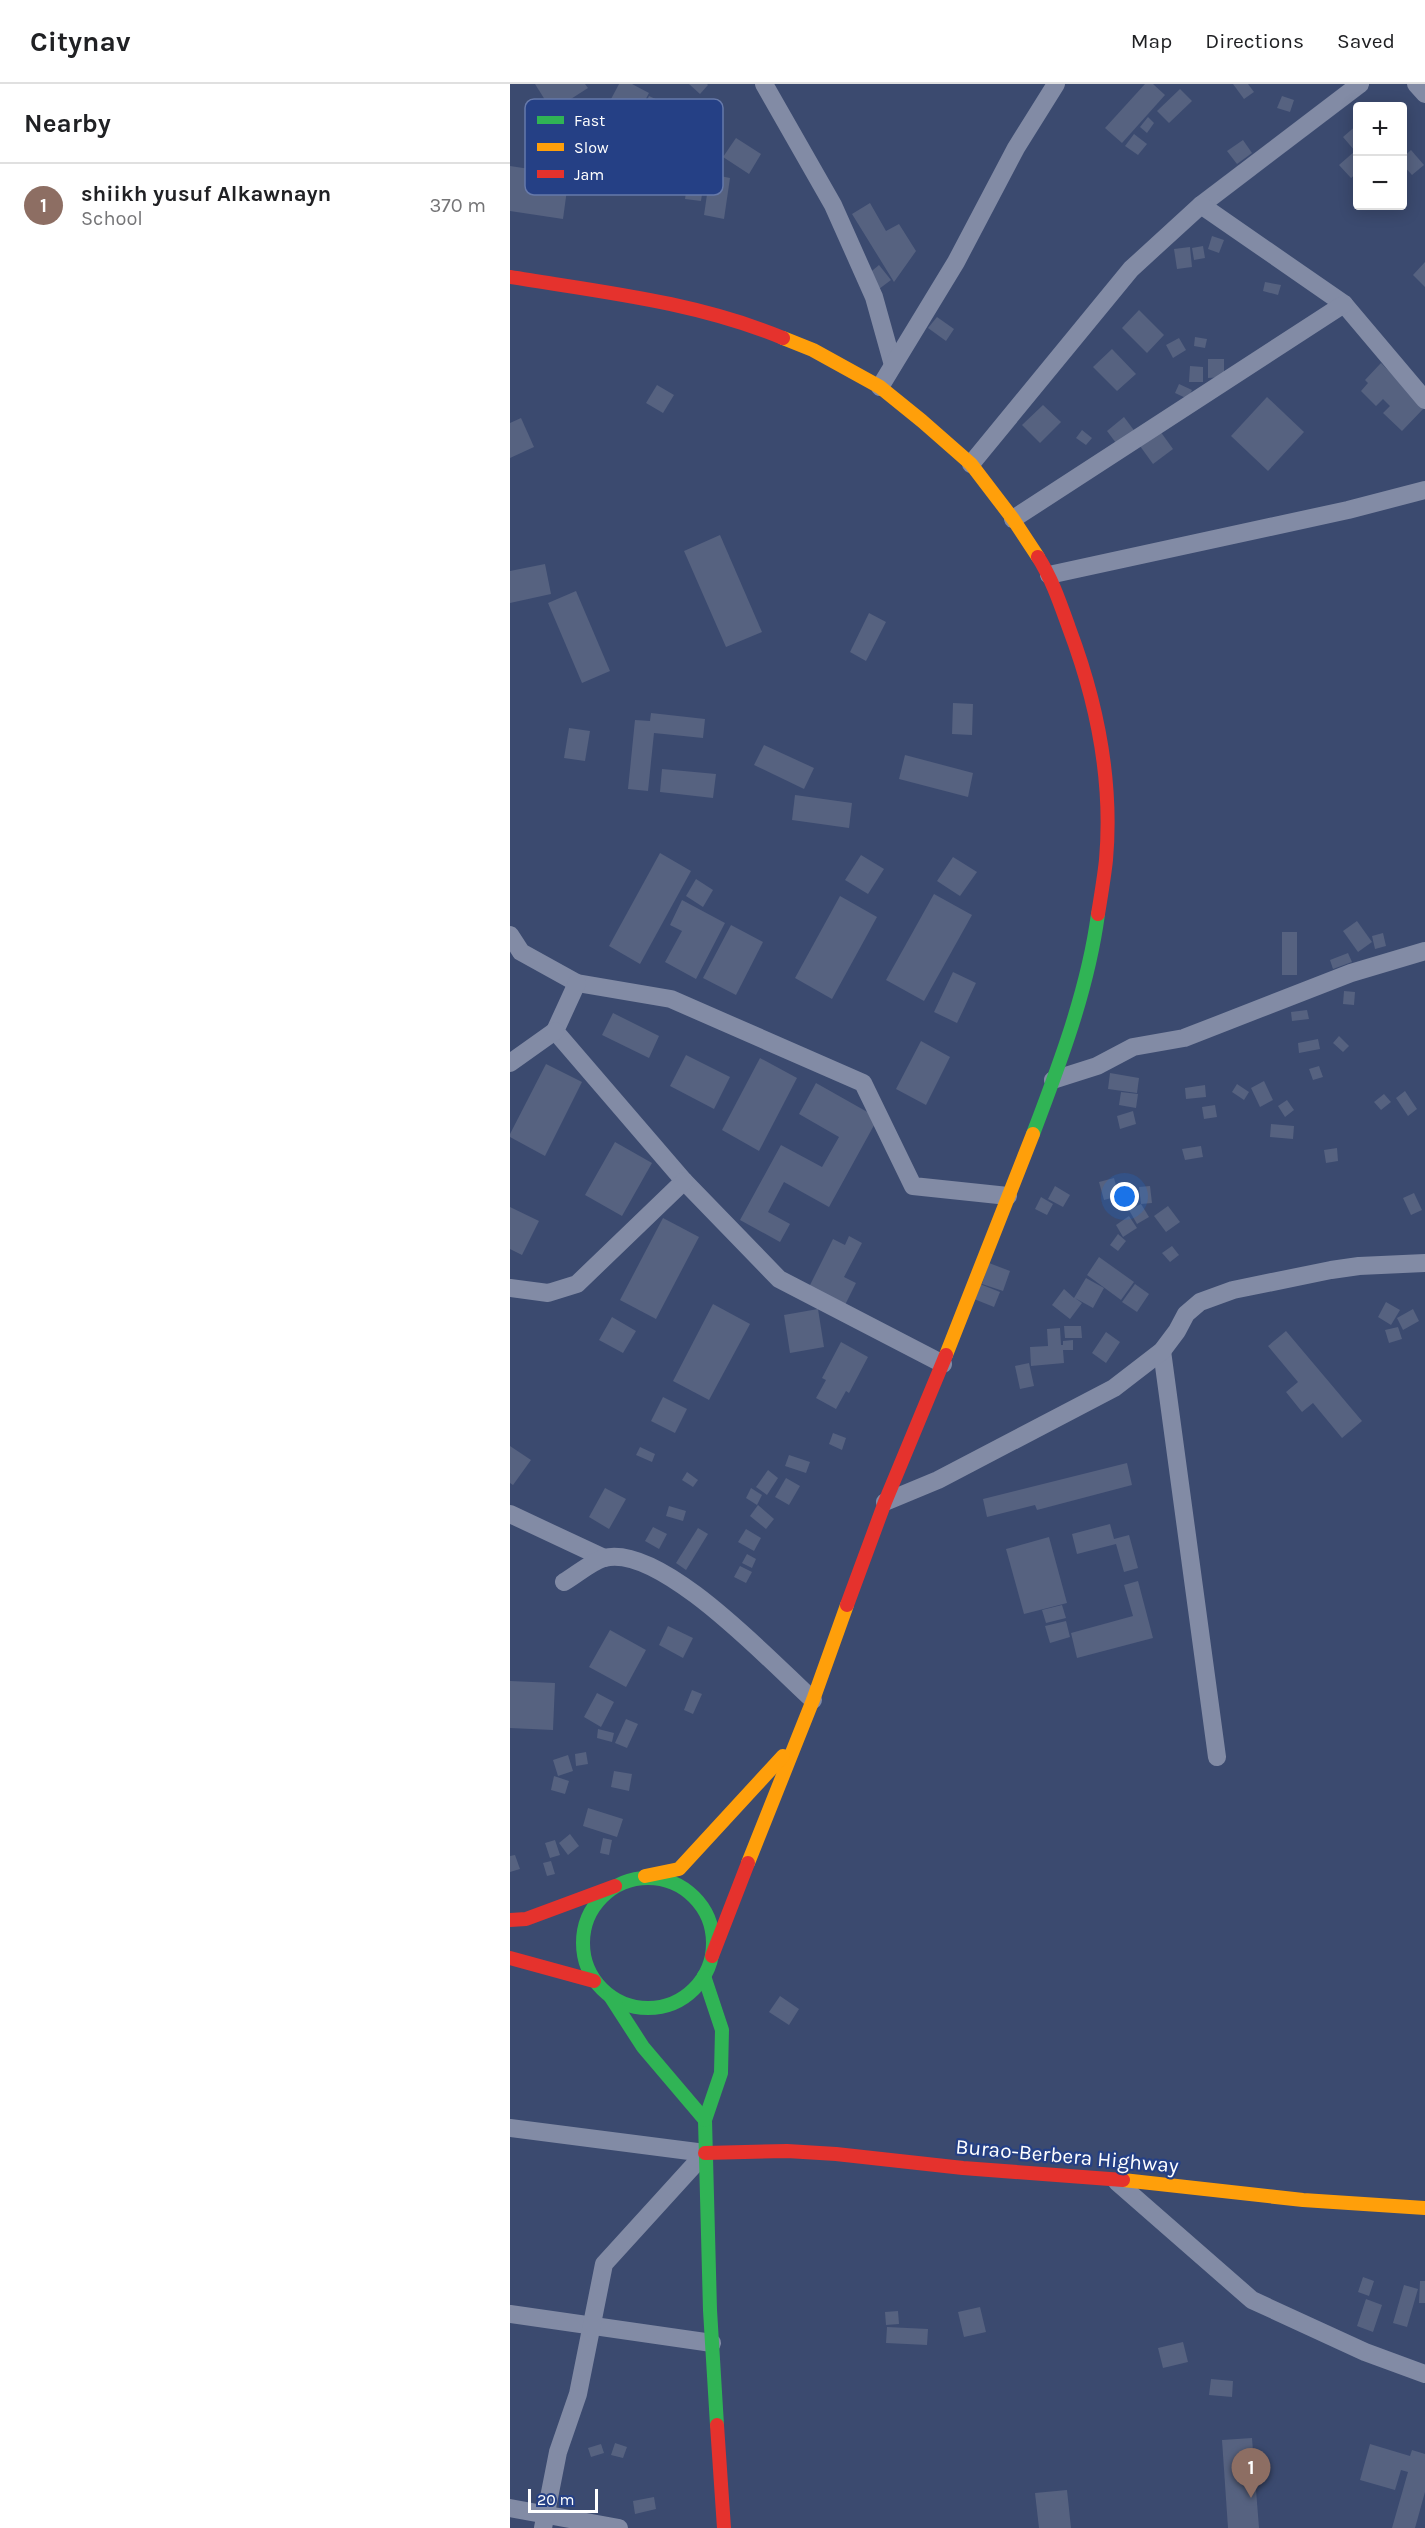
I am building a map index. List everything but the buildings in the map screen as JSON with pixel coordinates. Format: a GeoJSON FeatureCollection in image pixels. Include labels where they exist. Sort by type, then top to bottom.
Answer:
{"type":"FeatureCollection","features":[{"type":"Feature","properties":{"kind":"main road"},"geometry":{"type":"LineString","coordinates":[[510,277],[670,303],[749,324],[813,350],[880,387],[971,464],[1013,519],[1048,575],[1085,671],[1098,721],[1106,782],[1106,859],[1093,951],[1053,1080],[943,1364],[885,1502],[813,1700],[704,1976],[690,1993],[672,2004],[651,2008],[629,2005],[610,1996]]}},
{"type":"Feature","properties":{"kind":"main road"},"geometry":{"type":"LineString","coordinates":[[510,1920],[526,1919],[634,1878],[679,1869],[793,1746]]}},
{"type":"Feature","properties":{"kind":"main road"},"geometry":{"type":"LineString","coordinates":[[634,1878],[656,1877],[676,1884],[694,1896],[706,1914],[712,1934],[712,1956]]}},
{"type":"Feature","properties":{"kind":"main road"},"geometry":{"type":"LineString","coordinates":[[615,1886],[598,1900],[587,1918],[582,1940],[585,1961],[594,1981],[610,1996],[644,2048],[705,2120]]}},
{"type":"Feature","properties":{"kind":"main road"},"geometry":{"type":"LineString","coordinates":[[510,1958],[594,1981]]}},
{"type":"Feature","properties":{"kind":"main road"},"geometry":{"type":"LineString","coordinates":[[704,1976],[722,2030],[721,2073],[705,2120],[705,2153],[712,2343],[724,2528]]}},
{"type":"Feature","properties":{"kind":"main road","name":"Burao-Berbera Highway"},"geometry":{"type":"LineString","coordinates":[[705,2153],[787,2151],[836,2154],[963,2168],[1114,2179],[1303,2200],[1425,2208]]}},
{"type":"Feature","properties":{"kind":"street"},"geometry":{"type":"LineString","coordinates":[[764,84],[833,205],[874,297],[893,364]]}},
{"type":"Feature","properties":{"kind":"street"},"geometry":{"type":"LineString","coordinates":[[880,387],[956,262],[1016,148],[1056,84]]}},
{"type":"Feature","properties":{"kind":"street"},"geometry":{"type":"LineString","coordinates":[[971,464],[1131,269],[1201,205],[1360,84]]}},
{"type":"Feature","properties":{"kind":"street"},"geometry":{"type":"LineString","coordinates":[[1416,84],[1425,94]]}},
{"type":"Feature","properties":{"kind":"street"},"geometry":{"type":"LineString","coordinates":[[1201,205],[1344,304],[1425,400]]}},
{"type":"Feature","properties":{"kind":"street"},"geometry":{"type":"LineString","coordinates":[[1013,519],[1344,304]]}},
{"type":"Feature","properties":{"kind":"street"},"geometry":{"type":"LineString","coordinates":[[1048,575],[1348,510],[1425,490]]}},
{"type":"Feature","properties":{"kind":"street"},"geometry":{"type":"LineString","coordinates":[[510,935],[521,952],[577,983],[671,999],[863,1083],[914,1186],[1008,1196]]}},
{"type":"Feature","properties":{"kind":"street"},"geometry":{"type":"LineString","coordinates":[[1053,1080],[1097,1066],[1133,1047],[1184,1038],[1351,973],[1425,951]]}},
{"type":"Feature","properties":{"kind":"street"},"geometry":{"type":"LineString","coordinates":[[510,1063],[555,1031],[577,983]]}},
{"type":"Feature","properties":{"kind":"street"},"geometry":{"type":"LineString","coordinates":[[555,1031],[684,1181],[779,1279],[943,1364]]}},
{"type":"Feature","properties":{"kind":"street"},"geometry":{"type":"LineString","coordinates":[[510,1288],[548,1293],[578,1284],[684,1181]]}},
{"type":"Feature","properties":{"kind":"street"},"geometry":{"type":"LineString","coordinates":[[885,1502],[938,1479],[1114,1388],[1162,1351],[1186,1314],[1200,1302],[1213,1296],[1340,1269],[1425,1263]]}},
{"type":"Feature","properties":{"kind":"street"},"geometry":{"type":"LineString","coordinates":[[1162,1351],[1217,1757]]}},
{"type":"Feature","properties":{"kind":"street"},"geometry":{"type":"LineString","coordinates":[[510,1514],[604,1558],[629,1558],[656,1568],[693,1592],[813,1700]]}},
{"type":"Feature","properties":{"kind":"street"},"geometry":{"type":"LineString","coordinates":[[564,1582],[604,1558]]}},
{"type":"Feature","properties":{"kind":"street"},"geometry":{"type":"LineString","coordinates":[[510,2128],[705,2153]]}},
{"type":"Feature","properties":{"kind":"street"},"geometry":{"type":"LineString","coordinates":[[544,2520],[558,2452],[578,2394],[604,2264],[705,2153]]}},
{"type":"Feature","properties":{"kind":"street"},"geometry":{"type":"LineString","coordinates":[[1114,2179],[1252,2300],[1365,2352],[1425,2374]]}},
{"type":"Feature","properties":{"kind":"street"},"geometry":{"type":"LineString","coordinates":[[510,2314],[712,2343]]}},
{"type":"Feature","properties":{"kind":"street"},"geometry":{"type":"LineString","coordinates":[[510,2508],[544,2520],[613,2527]]}},
{"type":"Feature","properties":{"kind":"traffic: fast"},"geometry":{"type":"LineString","coordinates":[[1033,1134],[1063,1053],[1080,998],[1098,914]]}},
{"type":"Feature","properties":{"kind":"traffic: fast"},"geometry":{"type":"LineString","coordinates":[[648,1878],[673,1883],[694,1897],[708,1918],[713,1943],[708,1968],[694,1989],[673,2003],[648,2008],[623,2003],[602,1989],[588,1968],[583,1943],[588,1918],[602,1897],[623,1883],[648,1878]]}},
{"type":"Feature","properties":{"kind":"traffic: fast"},"geometry":{"type":"LineString","coordinates":[[704,1976],[722,2030],[721,2073],[705,2120],[710,2310],[717,2425]]}},
{"type":"Feature","properties":{"kind":"traffic: fast"},"geometry":{"type":"LineString","coordinates":[[610,1996],[643,2047],[705,2120]]}},
{"type":"Feature","properties":{"kind":"traffic: slow"},"geometry":{"type":"LineString","coordinates":[[783,338],[813,350],[880,387],[922,421],[971,464],[1013,519],[1038,557]]}},
{"type":"Feature","properties":{"kind":"traffic: slow"},"geometry":{"type":"LineString","coordinates":[[946,1355],[1033,1134]]}},
{"type":"Feature","properties":{"kind":"traffic: slow"},"geometry":{"type":"LineString","coordinates":[[748,1863],[813,1700],[847,1605]]}},
{"type":"Feature","properties":{"kind":"traffic: slow"},"geometry":{"type":"LineString","coordinates":[[645,1876],[679,1869],[783,1756]]}},
{"type":"Feature","properties":{"kind":"traffic: slow"},"geometry":{"type":"LineString","coordinates":[[1123,2180],[1303,2200],[1425,2208]]}},
{"type":"Feature","properties":{"kind":"traffic: jam"},"geometry":{"type":"LineString","coordinates":[[510,277],[614,293],[683,307],[717,315],[783,338]]}},
{"type":"Feature","properties":{"kind":"traffic: jam"},"geometry":{"type":"LineString","coordinates":[[1038,557],[1055,591],[1079,656],[1101,742],[1108,830],[1098,914]]}},
{"type":"Feature","properties":{"kind":"traffic: jam"},"geometry":{"type":"LineString","coordinates":[[847,1605],[885,1502],[946,1355]]}},
{"type":"Feature","properties":{"kind":"traffic: jam"},"geometry":{"type":"LineString","coordinates":[[712,1956],[748,1863]]}},
{"type":"Feature","properties":{"kind":"traffic: jam"},"geometry":{"type":"LineString","coordinates":[[510,1920],[526,1919],[615,1886]]}},
{"type":"Feature","properties":{"kind":"traffic: jam"},"geometry":{"type":"LineString","coordinates":[[510,1958],[594,1981]]}},
{"type":"Feature","properties":{"kind":"traffic: jam"},"geometry":{"type":"LineString","coordinates":[[705,2153],[787,2151],[836,2154],[963,2168],[1123,2180]]}},
{"type":"Feature","properties":{"kind":"traffic: jam"},"geometry":{"type":"LineString","coordinates":[[717,2425],[724,2528]]}},
{"type":"Feature","properties":{"kind":"place","name":"shiikh yusuf Alkawnayn"},"geometry":{"type":"Point","coordinates":[1251,2498]}}]}
